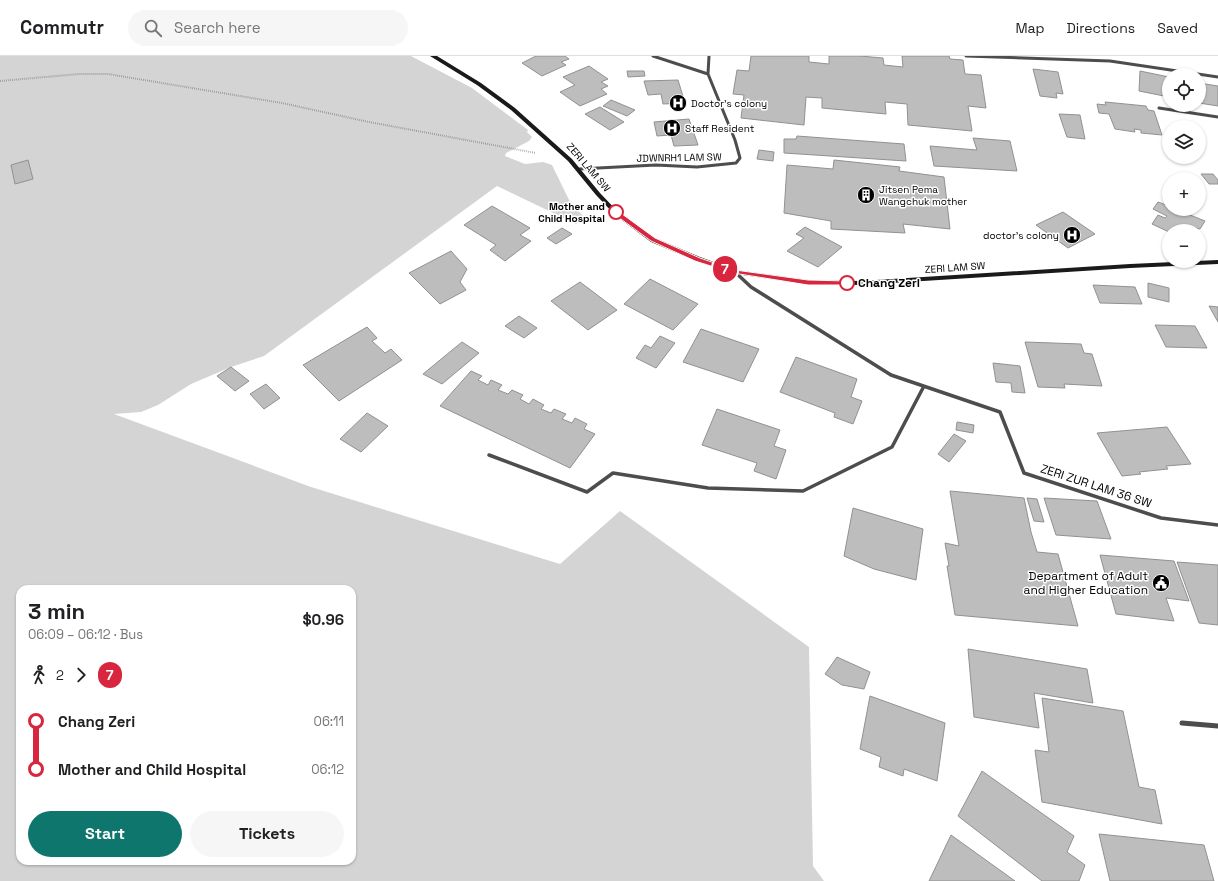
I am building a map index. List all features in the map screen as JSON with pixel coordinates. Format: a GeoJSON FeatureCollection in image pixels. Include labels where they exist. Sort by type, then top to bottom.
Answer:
{"type":"FeatureCollection","features":[{"type":"Feature","properties":{"kind":"street","name":"ZERI LAM SW"},"geometry":{"type":"LineString","coordinates":[[433,56],[479,84],[513,109],[579,168],[598,194],[617,214],[653,240],[698,259],[735,272],[808,282],[860,283],[1218,262]]}},
{"type":"Feature","properties":{"kind":"street"},"geometry":{"type":"LineString","coordinates":[[653,56],[708,74]]}},
{"type":"Feature","properties":{"kind":"street","name":"JDWNRH1 LAM SW"},"geometry":{"type":"LineString","coordinates":[[579,168],[656,165],[697,167],[736,163],[740,158],[708,74],[709,56]]}},
{"type":"Feature","properties":{"kind":"street"},"geometry":{"type":"LineString","coordinates":[[966,56],[1110,61],[1218,77]]}},
{"type":"Feature","properties":{"kind":"street"},"geometry":{"type":"LineString","coordinates":[[1159,108],[1218,117]]}},
{"type":"Feature","properties":{"kind":"street","name":"ZERI ZUR LAM 36 SW"},"geometry":{"type":"LineString","coordinates":[[735,272],[751,288],[891,375],[1000,412],[1024,473],[1160,518],[1218,525]]}},
{"type":"Feature","properties":{"kind":"street"},"geometry":{"type":"LineString","coordinates":[[489,455],[588,492],[613,473],[708,488],[803,491],[892,447],[924,386]]}},
{"type":"Feature","properties":{"kind":"street"},"geometry":{"type":"LineString","coordinates":[[1182,723],[1218,726]]}},
{"type":"Feature","properties":{"kind":"path"},"geometry":{"type":"LineString","coordinates":[[0,81],[79,74],[108,74],[282,103],[369,122],[539,153]]}},
{"type":"Feature","properties":{"kind":"shaded area"},"geometry":{"type":"Polygon","coordinates":[[[0,56],[411,56],[472,88],[528,130],[527,132],[532,137],[529,141],[506,153],[505,156],[525,164],[543,162],[552,165],[570,202],[585,218],[576,224],[497,186],[264,356],[231,367],[191,384],[158,405],[141,412],[114,414],[311,487],[560,564],[620,511],[809,647],[813,866],[824,881],[0,881],[0,56]]]}},
{"type":"Feature","properties":{"kind":"building"},"geometry":{"type":"Polygon","coordinates":[[[536,56],[565,56],[569,59],[561,62],[566,65],[542,76],[522,63],[536,56]]]}},
{"type":"Feature","properties":{"kind":"building"},"geometry":{"type":"Polygon","coordinates":[[[751,56],[809,56],[809,62],[829,64],[829,56],[860,56],[883,58],[884,65],[903,67],[902,56],[949,56],[950,59],[963,60],[965,74],[981,75],[986,108],[968,106],[972,131],[908,125],[907,104],[885,102],[886,114],[822,108],[822,98],[806,97],[804,125],[741,118],[744,95],[733,94],[737,70],[749,71],[751,56]]]}},
{"type":"Feature","properties":{"kind":"building"},"geometry":{"type":"Polygon","coordinates":[[[589,66],[608,79],[601,82],[608,86],[601,89],[607,94],[580,106],[560,92],[575,85],[563,77],[589,66]]]}},
{"type":"Feature","properties":{"kind":"building"},"geometry":{"type":"Polygon","coordinates":[[[1033,69],[1058,72],[1063,94],[1056,93],[1057,98],[1040,96],[1033,69]]]}},
{"type":"Feature","properties":{"kind":"building"},"geometry":{"type":"Polygon","coordinates":[[[627,71],[644,71],[645,76],[628,77],[627,71]]]}},
{"type":"Feature","properties":{"kind":"building"},"geometry":{"type":"Polygon","coordinates":[[[1140,71],[1162,76],[1162,96],[1139,91],[1140,71]]]}},
{"type":"Feature","properties":{"kind":"building"},"geometry":{"type":"Polygon","coordinates":[[[678,80],[685,103],[663,104],[661,94],[648,95],[644,81],[678,80]]]}},
{"type":"Feature","properties":{"kind":"building"},"geometry":{"type":"Polygon","coordinates":[[[1206,84],[1218,86],[1218,106],[1206,104],[1206,84]]]}},
{"type":"Feature","properties":{"kind":"building"},"geometry":{"type":"Polygon","coordinates":[[[611,100],[635,110],[627,116],[603,106],[611,100]]]}},
{"type":"Feature","properties":{"kind":"building"},"geometry":{"type":"Polygon","coordinates":[[[1105,102],[1146,106],[1148,110],[1154,111],[1162,135],[1141,133],[1141,130],[1134,129],[1135,132],[1115,129],[1109,114],[1099,113],[1097,104],[1106,105],[1105,102]]]}},
{"type":"Feature","properties":{"kind":"building"},"geometry":{"type":"Polygon","coordinates":[[[600,107],[624,122],[610,130],[585,114],[600,107]]]}},
{"type":"Feature","properties":{"kind":"building"},"geometry":{"type":"Polygon","coordinates":[[[1059,114],[1080,115],[1085,139],[1067,137],[1059,114]]]}},
{"type":"Feature","properties":{"kind":"building"},"geometry":{"type":"Polygon","coordinates":[[[689,119],[698,145],[674,146],[671,135],[657,136],[654,122],[689,119]]]}},
{"type":"Feature","properties":{"kind":"building"},"geometry":{"type":"Polygon","coordinates":[[[797,136],[904,144],[906,161],[784,153],[784,139],[796,139],[797,136]]]}},
{"type":"Feature","properties":{"kind":"building"},"geometry":{"type":"Polygon","coordinates":[[[973,138],[1010,141],[1017,171],[934,166],[930,146],[977,150],[973,138]]]}},
{"type":"Feature","properties":{"kind":"building"},"geometry":{"type":"Polygon","coordinates":[[[759,150],[774,152],[773,161],[757,159],[759,150]]]}},
{"type":"Feature","properties":{"kind":"building"},"geometry":{"type":"Polygon","coordinates":[[[28,160],[33,179],[15,184],[11,165],[28,160]]]}},
{"type":"Feature","properties":{"kind":"building","name":"Jitsen Pema Wangchuk mother"},"geometry":{"type":"Polygon","coordinates":[[[834,160],[900,167],[899,171],[944,177],[950,229],[903,224],[905,233],[831,229],[831,221],[784,213],[787,165],[833,169],[834,160]]]}},
{"type":"Feature","properties":{"kind":"building"},"geometry":{"type":"Polygon","coordinates":[[[1206,174],[1213,174],[1218,180],[1218,184],[1209,184],[1206,180],[1206,174]]]}},
{"type":"Feature","properties":{"kind":"building"},"geometry":{"type":"Polygon","coordinates":[[[1158,202],[1162,203],[1162,214],[1153,209],[1158,202]]]}},
{"type":"Feature","properties":{"kind":"building"},"geometry":{"type":"Polygon","coordinates":[[[492,206],[530,228],[520,235],[531,241],[505,261],[490,250],[496,245],[464,225],[492,206]]]}},
{"type":"Feature","properties":{"kind":"building"},"geometry":{"type":"Polygon","coordinates":[[[1063,212],[1095,234],[1068,248],[1036,225],[1063,212]]]}},
{"type":"Feature","properties":{"kind":"building"},"geometry":{"type":"Polygon","coordinates":[[[1158,215],[1165,218],[1167,216],[1192,216],[1205,221],[1203,224],[1162,224],[1162,229],[1152,224],[1158,215]]]}},
{"type":"Feature","properties":{"kind":"building"},"geometry":{"type":"Polygon","coordinates":[[[805,227],[842,247],[818,267],[787,251],[804,238],[796,234],[805,227]]]}},
{"type":"Feature","properties":{"kind":"building"},"geometry":{"type":"Polygon","coordinates":[[[562,228],[572,234],[556,244],[547,238],[562,228]]]}},
{"type":"Feature","properties":{"kind":"building"},"geometry":{"type":"Polygon","coordinates":[[[451,251],[467,269],[460,282],[466,290],[440,304],[409,273],[451,251]]]}},
{"type":"Feature","properties":{"kind":"building"},"geometry":{"type":"Polygon","coordinates":[[[650,279],[698,304],[673,330],[624,304],[650,279]]]}},
{"type":"Feature","properties":{"kind":"building"},"geometry":{"type":"Polygon","coordinates":[[[580,282],[617,310],[588,330],[551,301],[580,282]]]}},
{"type":"Feature","properties":{"kind":"building"},"geometry":{"type":"Polygon","coordinates":[[[1148,283],[1169,288],[1169,302],[1148,297],[1148,283]]]}},
{"type":"Feature","properties":{"kind":"building"},"geometry":{"type":"Polygon","coordinates":[[[1093,285],[1135,287],[1142,304],[1100,303],[1093,285]]]}},
{"type":"Feature","properties":{"kind":"building"},"geometry":{"type":"Polygon","coordinates":[[[1209,306],[1218,307],[1218,322],[1209,306]]]}},
{"type":"Feature","properties":{"kind":"building"},"geometry":{"type":"Polygon","coordinates":[[[519,316],[537,328],[524,338],[505,326],[519,316]]]}},
{"type":"Feature","properties":{"kind":"building"},"geometry":{"type":"Polygon","coordinates":[[[1155,325],[1195,326],[1207,348],[1166,347],[1155,325]]]}},
{"type":"Feature","properties":{"kind":"building"},"geometry":{"type":"Polygon","coordinates":[[[367,327],[377,338],[372,341],[385,353],[391,349],[402,360],[339,401],[303,365],[367,327]]]}},
{"type":"Feature","properties":{"kind":"building"},"geometry":{"type":"Polygon","coordinates":[[[701,329],[759,349],[743,382],[683,362],[701,329]]]}},
{"type":"Feature","properties":{"kind":"building"},"geometry":{"type":"Polygon","coordinates":[[[660,336],[675,343],[656,368],[636,358],[645,345],[651,348],[660,336]]]}},
{"type":"Feature","properties":{"kind":"building"},"geometry":{"type":"Polygon","coordinates":[[[462,342],[479,353],[442,384],[423,374],[462,342]]]}},
{"type":"Feature","properties":{"kind":"building"},"geometry":{"type":"Polygon","coordinates":[[[1025,342],[1081,344],[1084,353],[1092,354],[1102,386],[1064,384],[1065,388],[1038,387],[1025,342]]]}},
{"type":"Feature","properties":{"kind":"building"},"geometry":{"type":"Polygon","coordinates":[[[796,357],[857,379],[851,397],[862,401],[853,424],[834,417],[835,413],[780,392],[796,357]]]}},
{"type":"Feature","properties":{"kind":"building"},"geometry":{"type":"Polygon","coordinates":[[[993,363],[1020,366],[1025,393],[1012,392],[1011,383],[996,382],[993,363]]]}},
{"type":"Feature","properties":{"kind":"building"},"geometry":{"type":"Polygon","coordinates":[[[231,367],[249,381],[235,391],[217,376],[231,367]]]}},
{"type":"Feature","properties":{"kind":"building"},"geometry":{"type":"Polygon","coordinates":[[[471,371],[482,376],[478,380],[488,385],[491,380],[502,385],[498,390],[508,394],[512,390],[523,395],[520,399],[529,404],[533,399],[544,405],[541,409],[551,413],[554,409],[566,414],[562,419],[572,423],[575,418],[587,424],[584,429],[595,434],[570,468],[440,406],[471,371]]]}},
{"type":"Feature","properties":{"kind":"building"},"geometry":{"type":"Polygon","coordinates":[[[266,384],[280,398],[264,409],[250,394],[266,384]]]}},
{"type":"Feature","properties":{"kind":"building"},"geometry":{"type":"Polygon","coordinates":[[[717,409],[780,430],[774,446],[786,450],[776,479],[754,471],[757,463],[702,445],[717,409]]]}},
{"type":"Feature","properties":{"kind":"building"},"geometry":{"type":"Polygon","coordinates":[[[367,413],[388,426],[361,452],[340,439],[367,413]]]}},
{"type":"Feature","properties":{"kind":"building"},"geometry":{"type":"Polygon","coordinates":[[[957,422],[974,425],[973,433],[956,430],[957,422]]]}},
{"type":"Feature","properties":{"kind":"building"},"geometry":{"type":"Polygon","coordinates":[[[1167,427],[1191,464],[1166,466],[1168,469],[1139,472],[1141,474],[1122,476],[1097,433],[1167,427]]]}},
{"type":"Feature","properties":{"kind":"building"},"geometry":{"type":"Polygon","coordinates":[[[954,434],[966,441],[949,462],[938,454],[954,434]]]}},
{"type":"Feature","properties":{"kind":"building"},"geometry":{"type":"Polygon","coordinates":[[[950,491],[1024,498],[1037,552],[1058,554],[1078,626],[955,615],[945,543],[959,546],[950,491]]]}},
{"type":"Feature","properties":{"kind":"building"},"geometry":{"type":"Polygon","coordinates":[[[1027,498],[1037,499],[1044,522],[1034,521],[1027,498]]]}},
{"type":"Feature","properties":{"kind":"building"},"geometry":{"type":"Polygon","coordinates":[[[1044,498],[1097,501],[1111,539],[1056,535],[1044,498]]]}},
{"type":"Feature","properties":{"kind":"building"},"geometry":{"type":"Polygon","coordinates":[[[853,508],[923,529],[916,580],[874,569],[844,556],[853,508]]]}},
{"type":"Feature","properties":{"kind":"building"},"geometry":{"type":"Polygon","coordinates":[[[1100,555],[1174,561],[1189,601],[1166,598],[1174,621],[1116,614],[1100,555]]]}},
{"type":"Feature","properties":{"kind":"building"},"geometry":{"type":"Polygon","coordinates":[[[1177,562],[1218,565],[1218,625],[1199,623],[1177,562]]]}},
{"type":"Feature","properties":{"kind":"building"},"geometry":{"type":"Polygon","coordinates":[[[968,649],[1087,669],[1093,703],[1034,693],[1039,728],[974,717],[968,649]]]}},
{"type":"Feature","properties":{"kind":"building"},"geometry":{"type":"Polygon","coordinates":[[[837,657],[870,672],[864,689],[842,685],[825,674],[837,657]]]}},
{"type":"Feature","properties":{"kind":"building"},"geometry":{"type":"Polygon","coordinates":[[[870,696],[945,723],[937,781],[904,769],[903,776],[879,767],[881,757],[860,749],[870,696]]]}},
{"type":"Feature","properties":{"kind":"building"},"geometry":{"type":"Polygon","coordinates":[[[1042,698],[1123,711],[1139,787],[1155,790],[1162,824],[1042,802],[1035,750],[1049,752],[1042,698]]]}},
{"type":"Feature","properties":{"kind":"building"},"geometry":{"type":"Polygon","coordinates":[[[982,771],[1074,836],[1067,852],[1085,865],[1079,881],[1042,881],[958,816],[982,771]]]}},
{"type":"Feature","properties":{"kind":"building"},"geometry":{"type":"Polygon","coordinates":[[[1099,834],[1204,845],[1214,881],[1110,881],[1099,834]]]}},
{"type":"Feature","properties":{"kind":"building"},"geometry":{"type":"Polygon","coordinates":[[[951,835],[1015,881],[929,881],[951,835]]]}},
{"type":"Feature","properties":{"kind":"bus line","name":"7"},"geometry":{"type":"LineString","coordinates":[[616,212],[653,240],[698,259],[735,272],[808,282],[847,283]]}},
{"type":"Feature","properties":{"kind":"place","name":"Doctor’s colony"},"geometry":{"type":"Point","coordinates":[678,103]}},
{"type":"Feature","properties":{"kind":"place","name":"Staff Resident"},"geometry":{"type":"Point","coordinates":[672,128]}},
{"type":"Feature","properties":{"kind":"place","name":"Jitsen Pema Wangchuk mother"},"geometry":{"type":"Point","coordinates":[866,195]}},
{"type":"Feature","properties":{"kind":"place","name":"Mother and Child Hospital"},"geometry":{"type":"Point","coordinates":[616,212]}},
{"type":"Feature","properties":{"kind":"place","name":"doctor’s colony"},"geometry":{"type":"Point","coordinates":[1072,235]}},
{"type":"Feature","properties":{"kind":"place","name":"Chang Zeri"},"geometry":{"type":"Point","coordinates":[847,283]}},
{"type":"Feature","properties":{"kind":"place","name":"Department of Adult and Higher Education"},"geometry":{"type":"Point","coordinates":[1161,583]}}]}
